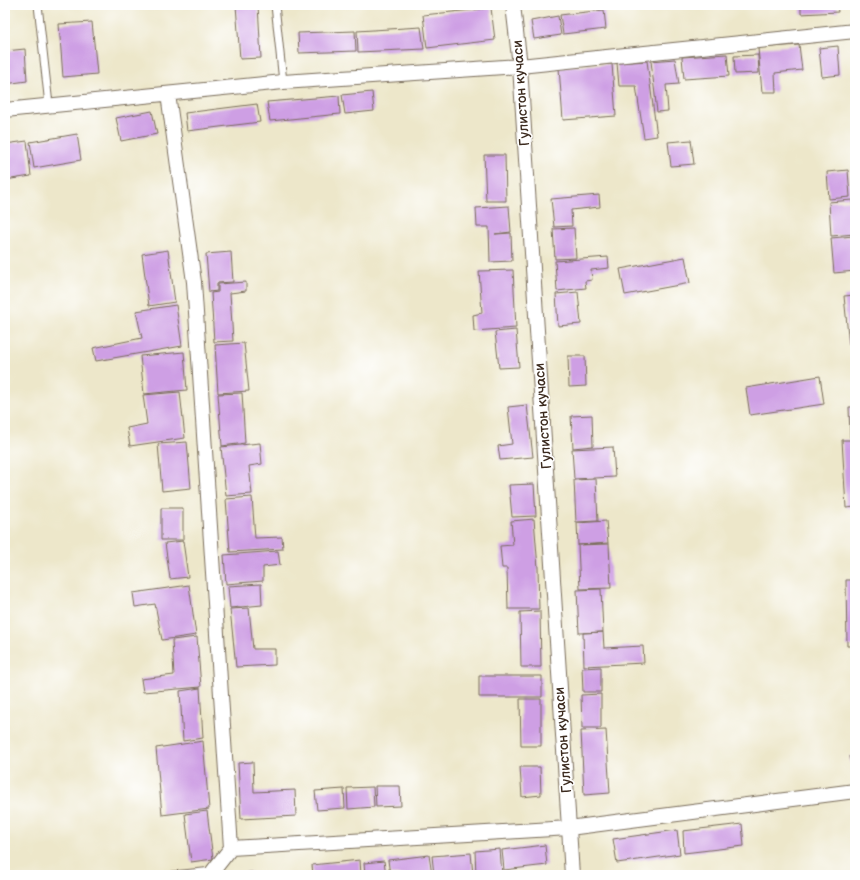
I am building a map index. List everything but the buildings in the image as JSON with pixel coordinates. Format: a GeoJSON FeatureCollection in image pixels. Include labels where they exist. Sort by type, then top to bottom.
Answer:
{"type":"FeatureCollection","features":[{"type":"Feature","properties":{"kind":"street","name":"Гулистон кучаси"},"geometry":{"type":"LineString","coordinates":[[513,5],[520,66],[572,875]]}},
{"type":"Feature","properties":{"kind":"street"},"geometry":{"type":"LineString","coordinates":[[5,110],[283,82],[520,66],[855,31]]}},
{"type":"Feature","properties":{"kind":"street"},"geometry":{"type":"LineString","coordinates":[[168,94],[194,282],[231,848],[214,873]]}},
{"type":"Feature","properties":{"kind":"street"},"geometry":{"type":"LineString","coordinates":[[231,848],[569,828],[855,791]]}},
{"type":"Feature","properties":{"kind":"lane"},"geometry":{"type":"LineString","coordinates":[[38,5],[49,105]]}},
{"type":"Feature","properties":{"kind":"lane"},"geometry":{"type":"LineString","coordinates":[[276,5],[283,82]]}},
{"type":"Feature","properties":{"kind":"lane"},"geometry":{"type":"LineString","coordinates":[[173,875],[214,873]]}}]}
